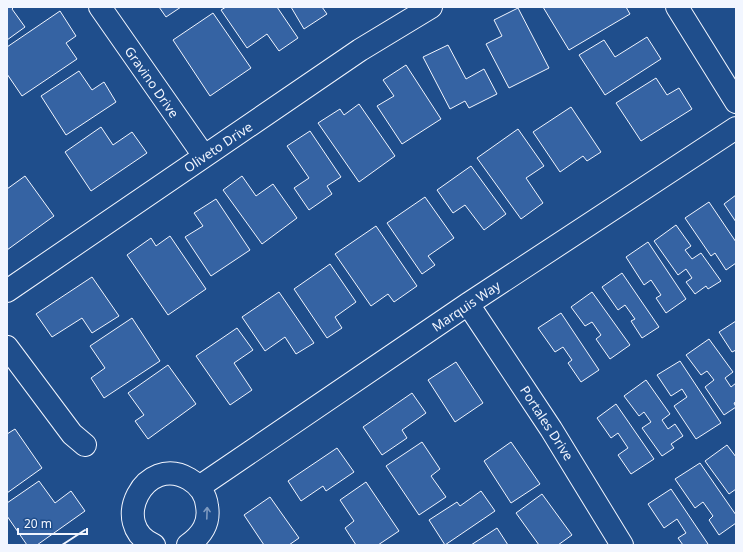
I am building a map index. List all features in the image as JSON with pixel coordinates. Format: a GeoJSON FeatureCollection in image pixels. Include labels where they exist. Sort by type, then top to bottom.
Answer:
{"type":"FeatureCollection","features":[{"type":"Feature","properties":{"kind":"street","name":"Gravino Drive"},"geometry":{"type":"LineString","coordinates":[[100,7],[204,156]]}},
{"type":"Feature","properties":{"kind":"street","name":"Oliveto Drive"},"geometry":{"type":"LineString","coordinates":[[7,291],[360,50],[431,7]]}},
{"type":"Feature","properties":{"kind":"street"},"geometry":{"type":"LineString","coordinates":[[677,7],[736,102]]}},
{"type":"Feature","properties":{"kind":"street","name":"Marquis Way"},"geometry":{"type":"LineString","coordinates":[[198,487],[468,304],[736,128]]}},
{"type":"Feature","properties":{"kind":"street","name":"Portales Drive"},"geometry":{"type":"LineString","coordinates":[[468,304],[551,429],[622,545]]}},
{"type":"Feature","properties":{"kind":"street"},"geometry":{"type":"LineString","coordinates":[[7,347],[72,434],[85,445]]}},
{"type":"Feature","properties":{"kind":"street"},"geometry":{"type":"LineString","coordinates":[[141,542],[134,520],[133,508],[136,496],[146,483],[157,477],[169,474],[185,477],[198,487],[205,499],[208,513],[203,531],[196,543]]}},
{"type":"Feature","properties":{"kind":"building"},"geometry":{"type":"Polygon","coordinates":[[[7,7],[14,7],[12,9],[25,27],[7,40],[7,7]]]}},
{"type":"Feature","properties":{"kind":"building"},"geometry":{"type":"Polygon","coordinates":[[[159,7],[181,7],[166,17],[159,7]]]}},
{"type":"Feature","properties":{"kind":"building"},"geometry":{"type":"Polygon","coordinates":[[[226,7],[277,7],[298,38],[279,51],[267,34],[247,48],[221,10],[226,7]]]}},
{"type":"Feature","properties":{"kind":"building"},"geometry":{"type":"Polygon","coordinates":[[[291,7],[322,7],[327,14],[304,29],[291,7]]]}},
{"type":"Feature","properties":{"kind":"building"},"geometry":{"type":"Polygon","coordinates":[[[543,7],[626,7],[630,14],[569,50],[543,7]]]}},
{"type":"Feature","properties":{"kind":"building"},"geometry":{"type":"Polygon","coordinates":[[[518,8],[549,68],[509,88],[486,44],[502,36],[494,20],[518,8]]]}},
{"type":"Feature","properties":{"kind":"building"},"geometry":{"type":"Polygon","coordinates":[[[60,11],[76,36],[66,43],[77,59],[22,96],[7,74],[7,47],[60,11]]]}},
{"type":"Feature","properties":{"kind":"building"},"geometry":{"type":"Polygon","coordinates":[[[213,13],[251,68],[210,96],[173,40],[213,13]]]}},
{"type":"Feature","properties":{"kind":"building"},"geometry":{"type":"Polygon","coordinates":[[[647,37],[661,59],[605,95],[579,55],[604,40],[615,57],[647,37]]]}},
{"type":"Feature","properties":{"kind":"building"},"geometry":{"type":"Polygon","coordinates":[[[448,45],[466,79],[484,69],[497,94],[469,108],[465,101],[450,109],[423,57],[448,45]]]}},
{"type":"Feature","properties":{"kind":"building"},"geometry":{"type":"Polygon","coordinates":[[[406,65],[441,119],[402,144],[377,106],[394,96],[383,80],[406,65]]]}},
{"type":"Feature","properties":{"kind":"building"},"geometry":{"type":"Polygon","coordinates":[[[79,71],[92,90],[104,82],[116,102],[66,135],[41,96],[79,71]]]}},
{"type":"Feature","properties":{"kind":"building"},"geometry":{"type":"Polygon","coordinates":[[[656,78],[667,95],[679,88],[692,109],[641,141],[616,103],[656,78]]]}},
{"type":"Feature","properties":{"kind":"building"},"geometry":{"type":"Polygon","coordinates":[[[359,104],[395,156],[359,182],[318,123],[340,109],[344,115],[359,104]]]}},
{"type":"Feature","properties":{"kind":"building"},"geometry":{"type":"Polygon","coordinates":[[[571,107],[601,152],[587,161],[583,156],[560,172],[533,132],[571,107]]]}},
{"type":"Feature","properties":{"kind":"building"},"geometry":{"type":"Polygon","coordinates":[[[101,127],[113,145],[132,132],[147,153],[91,191],[65,152],[101,127]]]}},
{"type":"Feature","properties":{"kind":"building"},"geometry":{"type":"Polygon","coordinates":[[[518,129],[544,166],[526,178],[543,203],[521,219],[477,158],[518,129]]]}},
{"type":"Feature","properties":{"kind":"building"},"geometry":{"type":"Polygon","coordinates":[[[310,131],[341,177],[327,186],[332,194],[309,210],[294,188],[309,178],[287,146],[310,131]]]}},
{"type":"Feature","properties":{"kind":"building"},"geometry":{"type":"Polygon","coordinates":[[[471,166],[506,214],[484,230],[465,205],[453,213],[437,190],[471,166]]]}},
{"type":"Feature","properties":{"kind":"building"},"geometry":{"type":"Polygon","coordinates":[[[25,176],[54,216],[7,250],[7,189],[25,176]]]}},
{"type":"Feature","properties":{"kind":"building"},"geometry":{"type":"Polygon","coordinates":[[[242,176],[256,196],[273,184],[297,218],[262,244],[223,190],[242,176]]]}},
{"type":"Feature","properties":{"kind":"building"},"geometry":{"type":"Polygon","coordinates":[[[736,195],[736,222],[724,204],[736,195]]]}},
{"type":"Feature","properties":{"kind":"building"},"geometry":{"type":"Polygon","coordinates":[[[425,197],[454,238],[428,256],[435,265],[422,274],[387,223],[425,197]]]}},
{"type":"Feature","properties":{"kind":"building"},"geometry":{"type":"Polygon","coordinates":[[[216,199],[250,250],[211,276],[185,237],[203,226],[194,213],[216,199]]]}},
{"type":"Feature","properties":{"kind":"building"},"geometry":{"type":"Polygon","coordinates":[[[709,202],[736,242],[736,263],[726,270],[715,253],[711,256],[685,218],[709,202]]]}},
{"type":"Feature","properties":{"kind":"building"},"geometry":{"type":"Polygon","coordinates":[[[676,225],[691,246],[685,250],[692,259],[701,253],[721,281],[708,289],[706,286],[695,294],[686,282],[692,278],[686,269],[678,275],[654,241],[676,225]]]}},
{"type":"Feature","properties":{"kind":"building"},"geometry":{"type":"Polygon","coordinates":[[[376,226],[417,286],[394,302],[388,294],[371,306],[335,254],[376,226]]]}},
{"type":"Feature","properties":{"kind":"building"},"geometry":{"type":"Polygon","coordinates":[[[170,236],[206,289],[168,315],[127,255],[151,238],[156,246],[170,236]]]}},
{"type":"Feature","properties":{"kind":"building"},"geometry":{"type":"Polygon","coordinates":[[[648,242],[686,299],[666,313],[656,298],[661,295],[651,280],[644,285],[626,257],[648,242]]]}},
{"type":"Feature","properties":{"kind":"building"},"geometry":{"type":"Polygon","coordinates":[[[330,264],[356,302],[335,317],[342,328],[327,338],[294,289],[330,264]]]}},
{"type":"Feature","properties":{"kind":"building"},"geometry":{"type":"Polygon","coordinates":[[[622,273],[659,327],[642,338],[631,321],[635,319],[625,305],[618,310],[602,287],[622,273]]]}},
{"type":"Feature","properties":{"kind":"building"},"geometry":{"type":"Polygon","coordinates":[[[92,277],[119,316],[92,333],[82,318],[52,337],[36,314],[92,277]]]}},
{"type":"Feature","properties":{"kind":"building"},"geometry":{"type":"Polygon","coordinates":[[[279,292],[314,343],[296,354],[285,337],[265,351],[242,317],[279,292]]]}},
{"type":"Feature","properties":{"kind":"building"},"geometry":{"type":"Polygon","coordinates":[[[592,292],[630,345],[610,359],[596,339],[601,335],[592,322],[585,326],[571,307],[592,292]]]}},
{"type":"Feature","properties":{"kind":"building"},"geometry":{"type":"Polygon","coordinates":[[[561,313],[599,370],[581,382],[568,363],[572,360],[563,347],[555,352],[538,328],[561,313]]]}},
{"type":"Feature","properties":{"kind":"building"},"geometry":{"type":"Polygon","coordinates":[[[132,318],[160,361],[104,398],[91,378],[105,368],[90,346],[132,318]]]}},
{"type":"Feature","properties":{"kind":"building"},"geometry":{"type":"Polygon","coordinates":[[[736,321],[736,350],[732,352],[719,332],[736,321]]]}},
{"type":"Feature","properties":{"kind":"building"},"geometry":{"type":"Polygon","coordinates":[[[237,328],[253,350],[234,363],[252,390],[230,405],[196,356],[237,328]]]}},
{"type":"Feature","properties":{"kind":"building"},"geometry":{"type":"Polygon","coordinates":[[[709,339],[733,372],[725,378],[731,387],[736,383],[736,402],[734,403],[736,407],[724,415],[705,387],[714,380],[707,371],[701,375],[686,355],[709,339]]]}},
{"type":"Feature","properties":{"kind":"building"},"geometry":{"type":"Polygon","coordinates":[[[680,361],[721,423],[696,439],[674,406],[687,397],[682,389],[671,396],[657,375],[680,361]]]}},
{"type":"Feature","properties":{"kind":"building"},"geometry":{"type":"Polygon","coordinates":[[[456,362],[483,403],[455,422],[428,380],[456,362]]]}},
{"type":"Feature","properties":{"kind":"building"},"geometry":{"type":"Polygon","coordinates":[[[168,365],[196,404],[148,439],[135,421],[144,415],[128,393],[168,365]]]}},
{"type":"Feature","properties":{"kind":"building"},"geometry":{"type":"Polygon","coordinates":[[[646,380],[670,414],[662,420],[668,429],[675,424],[683,436],[671,444],[674,448],[662,456],[642,428],[651,422],[644,412],[639,416],[624,396],[646,380]]]}},
{"type":"Feature","properties":{"kind":"building"},"geometry":{"type":"Polygon","coordinates":[[[412,393],[426,413],[402,430],[407,438],[382,455],[363,427],[412,393]]]}},
{"type":"Feature","properties":{"kind":"building"},"geometry":{"type":"Polygon","coordinates":[[[616,404],[654,459],[631,474],[618,455],[628,448],[618,433],[611,438],[597,418],[616,404]]]}},
{"type":"Feature","properties":{"kind":"building"},"geometry":{"type":"Polygon","coordinates":[[[15,429],[42,468],[7,493],[7,434],[15,429]]]}},
{"type":"Feature","properties":{"kind":"building"},"geometry":{"type":"Polygon","coordinates":[[[422,442],[440,469],[431,476],[446,497],[419,515],[386,466],[422,442]]]}},
{"type":"Feature","properties":{"kind":"building"},"geometry":{"type":"Polygon","coordinates":[[[511,442],[540,484],[511,503],[484,461],[511,442]]]}},
{"type":"Feature","properties":{"kind":"building"},"geometry":{"type":"Polygon","coordinates":[[[727,445],[736,457],[736,489],[729,494],[705,461],[727,445]]]}},
{"type":"Feature","properties":{"kind":"building"},"geometry":{"type":"Polygon","coordinates":[[[337,448],[354,472],[326,491],[323,486],[301,501],[288,481],[337,448]]]}},
{"type":"Feature","properties":{"kind":"building"},"geometry":{"type":"Polygon","coordinates":[[[700,463],[736,515],[736,523],[719,535],[709,520],[713,516],[703,502],[695,508],[675,479],[700,463]]]}},
{"type":"Feature","properties":{"kind":"building"},"geometry":{"type":"Polygon","coordinates":[[[39,481],[55,503],[71,491],[85,511],[37,545],[27,545],[7,516],[7,503],[39,481]]]}},
{"type":"Feature","properties":{"kind":"building"},"geometry":{"type":"Polygon","coordinates":[[[366,482],[399,531],[378,545],[356,545],[345,528],[354,521],[340,500],[366,482]]]}},
{"type":"Feature","properties":{"kind":"building"},"geometry":{"type":"Polygon","coordinates":[[[671,489],[708,544],[707,545],[683,545],[678,538],[686,533],[677,519],[664,528],[648,504],[671,489]]]}},
{"type":"Feature","properties":{"kind":"building"},"geometry":{"type":"Polygon","coordinates":[[[481,491],[495,511],[445,545],[429,520],[457,502],[460,506],[481,491]]]}},
{"type":"Feature","properties":{"kind":"building"},"geometry":{"type":"Polygon","coordinates":[[[542,494],[572,535],[558,545],[539,545],[516,513],[542,494]]]}},
{"type":"Feature","properties":{"kind":"building"},"geometry":{"type":"Polygon","coordinates":[[[270,497],[299,538],[289,545],[264,545],[244,515],[270,497]]]}},
{"type":"Feature","properties":{"kind":"building"},"geometry":{"type":"Polygon","coordinates":[[[497,528],[508,545],[471,545],[497,528]]]}},
{"type":"Feature","properties":{"kind":"wall"},"geometry":{"type":"LineString","coordinates":[[62,545],[85,530]]}}]}
